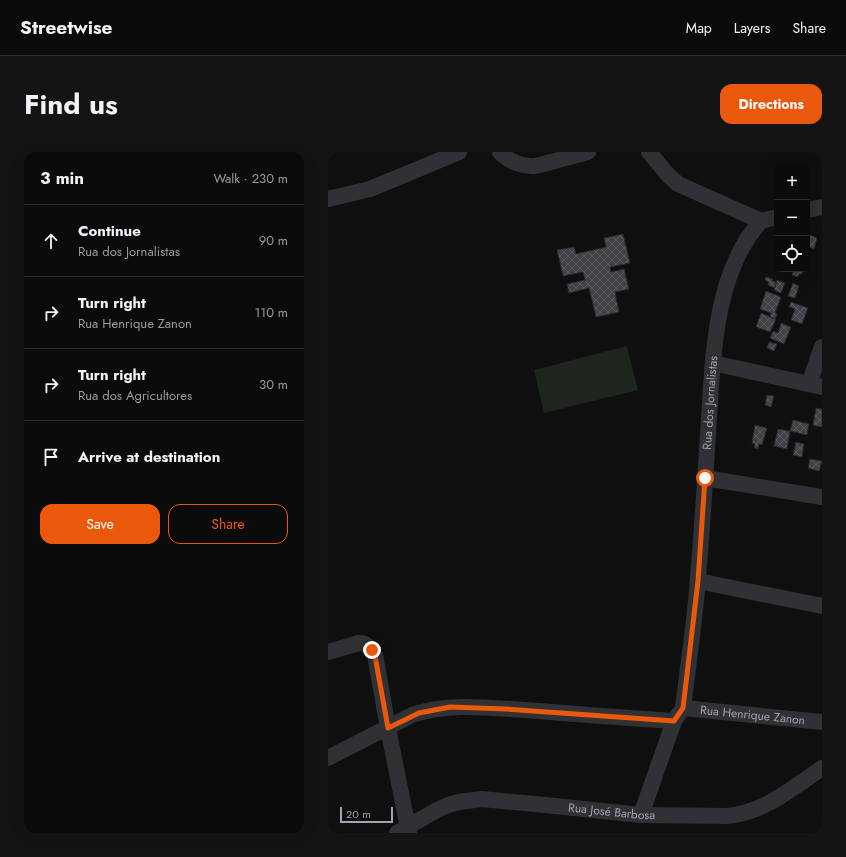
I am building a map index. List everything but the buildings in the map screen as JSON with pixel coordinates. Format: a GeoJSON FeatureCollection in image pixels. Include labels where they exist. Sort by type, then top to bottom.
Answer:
{"type":"FeatureCollection","features":[{"type":"Feature","properties":{"kind":"street"},"geometry":{"type":"LineString","coordinates":[[328,199],[370,189],[459,152]]}},
{"type":"Feature","properties":{"kind":"street"},"geometry":{"type":"LineString","coordinates":[[500,152],[512,161],[521,165],[529,166],[536,166],[588,152]]}},
{"type":"Feature","properties":{"kind":"street"},"geometry":{"type":"LineString","coordinates":[[649,152],[668,175],[678,184],[761,221],[774,218]]}},
{"type":"Feature","properties":{"kind":"street"},"geometry":{"type":"LineString","coordinates":[[810,209],[822,207]]}},
{"type":"Feature","properties":{"kind":"street","name":"Rua dos Jornalistas"},"geometry":{"type":"LineString","coordinates":[[641,815],[674,721],[683,708],[698,581],[713,363],[718,317],[741,248],[750,233],[761,221]]}},
{"type":"Feature","properties":{"kind":"street"},"geometry":{"type":"LineString","coordinates":[[713,363],[816,386],[822,347]]}},
{"type":"Feature","properties":{"kind":"street"},"geometry":{"type":"LineString","coordinates":[[705,478],[822,497]]}},
{"type":"Feature","properties":{"kind":"street"},"geometry":{"type":"LineString","coordinates":[[698,581],[822,606]]}},
{"type":"Feature","properties":{"kind":"street"},"geometry":{"type":"LineString","coordinates":[[328,652],[358,643],[364,643],[375,656],[405,831]]}},
{"type":"Feature","properties":{"kind":"street"},"geometry":{"type":"LineString","coordinates":[[328,758],[419,713],[450,707],[506,709],[674,721]]}},
{"type":"Feature","properties":{"kind":"street","name":"Rua Henrique Zanon"},"geometry":{"type":"LineString","coordinates":[[683,708],[822,722]]}},
{"type":"Feature","properties":{"kind":"street","name":"Rua José Barbosa"},"geometry":{"type":"LineString","coordinates":[[405,831],[448,805],[482,799],[641,815],[727,816],[741,814],[766,806],[822,768]]}},
{"type":"Feature","properties":{"kind":"shaded area"},"geometry":{"type":"Polygon","coordinates":[[[627,346],[638,390],[544,413],[534,370],[627,346]]]}},
{"type":"Feature","properties":{"kind":"route"},"geometry":{"type":"LineString","coordinates":[[372,650],[375,656],[388,728],[412,715],[427,710],[450,707],[506,709],[674,721],[683,708],[698,581],[705,478]]}}]}
